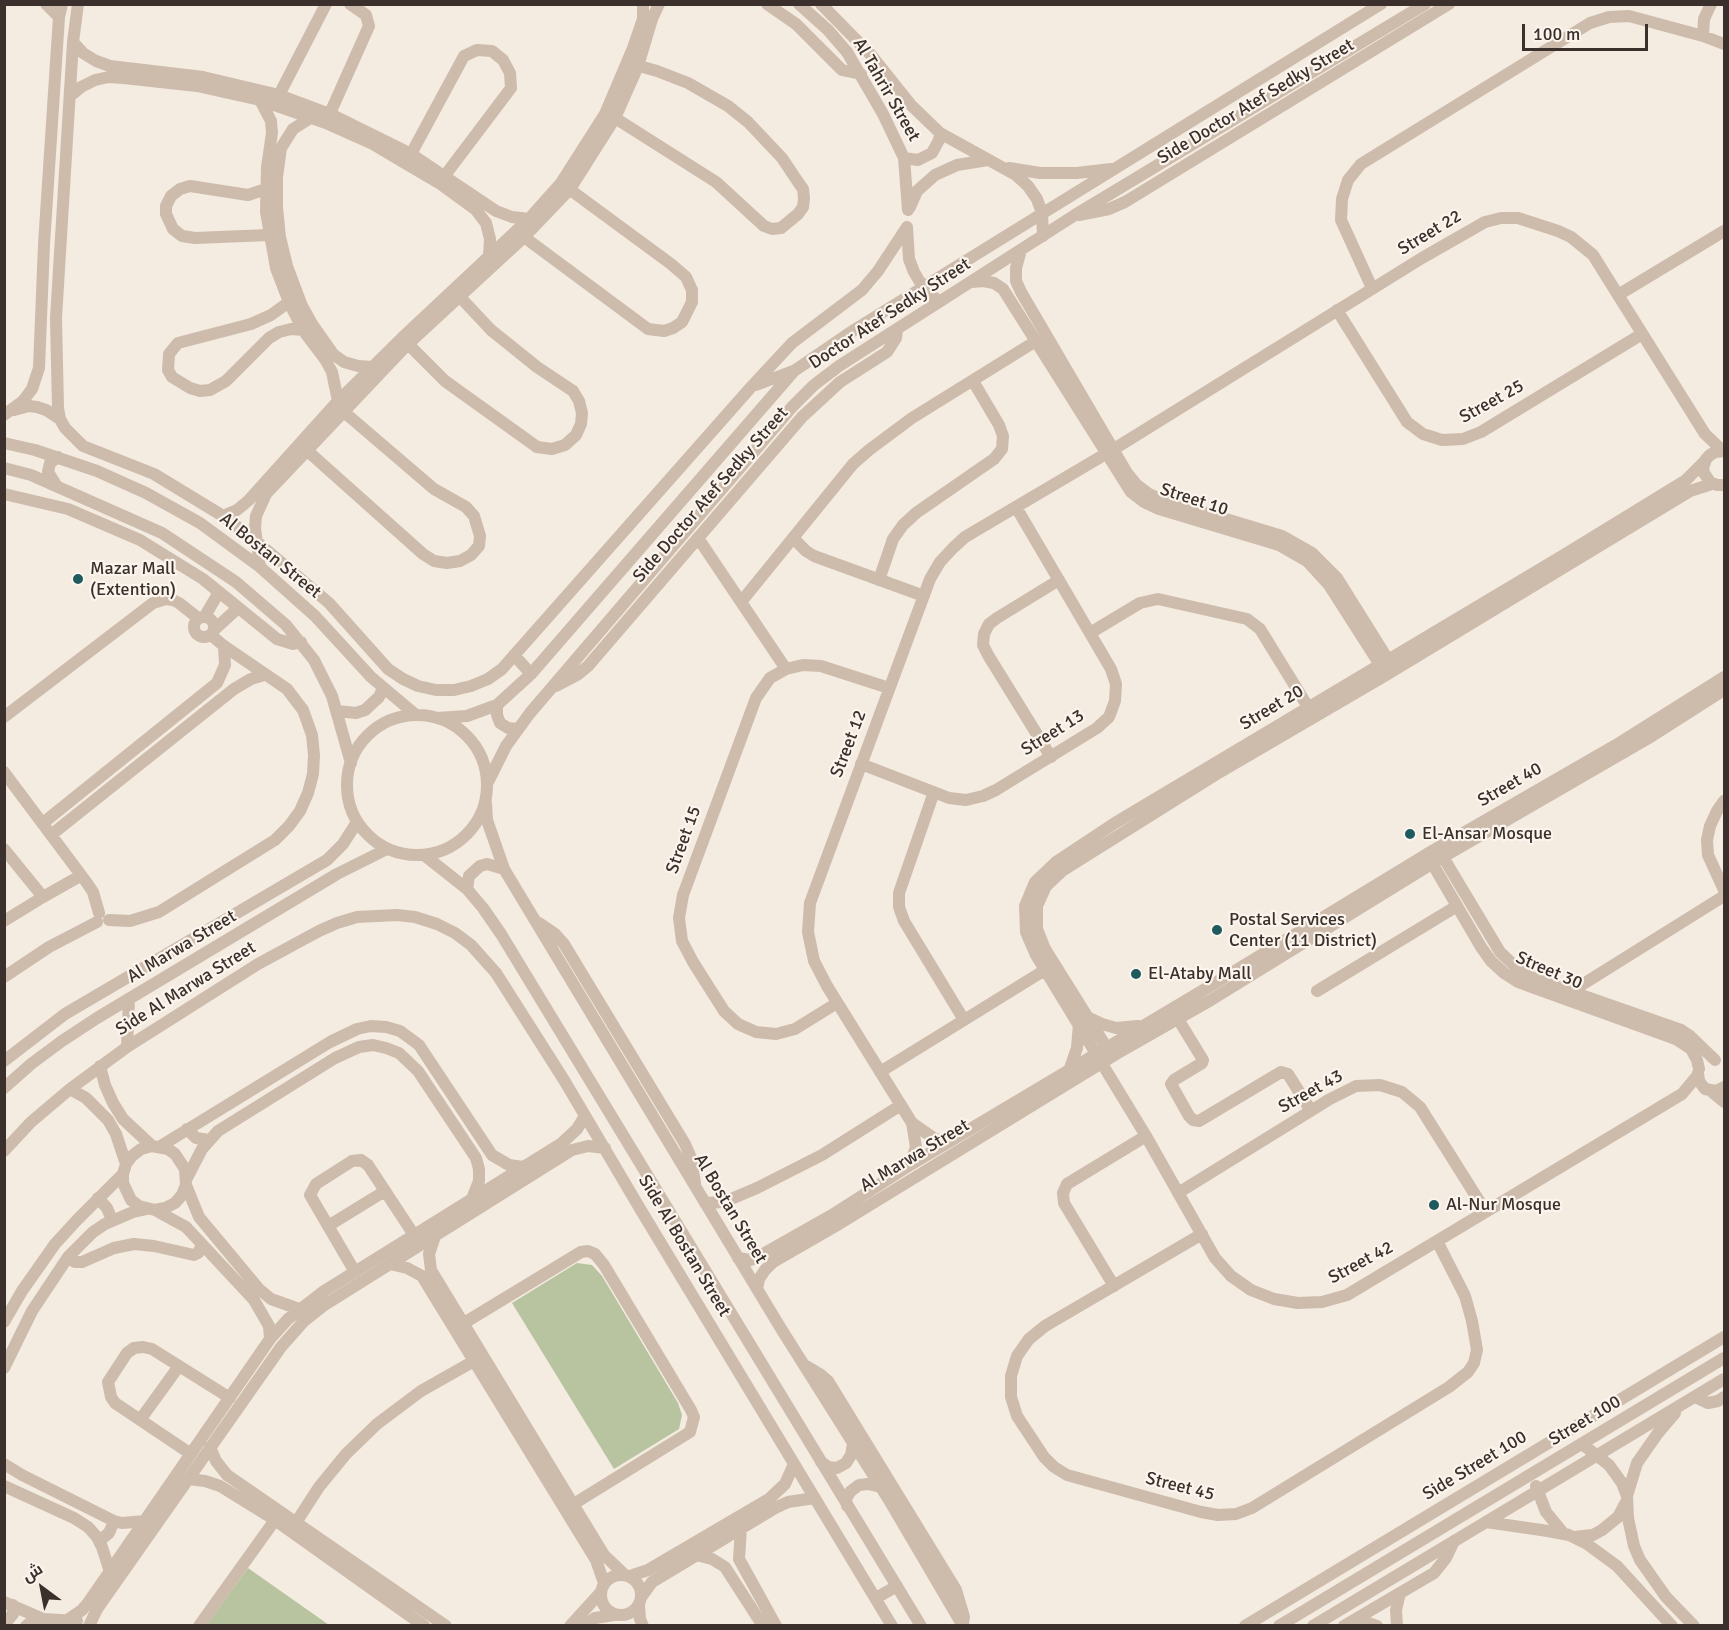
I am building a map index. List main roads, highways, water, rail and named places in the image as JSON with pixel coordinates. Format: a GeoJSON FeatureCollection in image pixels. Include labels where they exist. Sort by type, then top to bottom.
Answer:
{"type":"FeatureCollection","features":[{"type":"Feature","properties":{"kind":"place","name":"Mazar Mall (Extention)"},"geometry":{"type":"Point","coordinates":[78,579]}},
{"type":"Feature","properties":{"kind":"place","name":"El-Ansar Mosque"},"geometry":{"type":"Point","coordinates":[1410,834]}},
{"type":"Feature","properties":{"kind":"place","name":"Postal Services Center (11 District)"},"geometry":{"type":"Point","coordinates":[1217,930]}},
{"type":"Feature","properties":{"kind":"place","name":"El-Ataby Mall"},"geometry":{"type":"Point","coordinates":[1136,974]}},
{"type":"Feature","properties":{"kind":"place","name":"Al-Nur Mosque"},"geometry":{"type":"Point","coordinates":[1434,1205]}}]}
